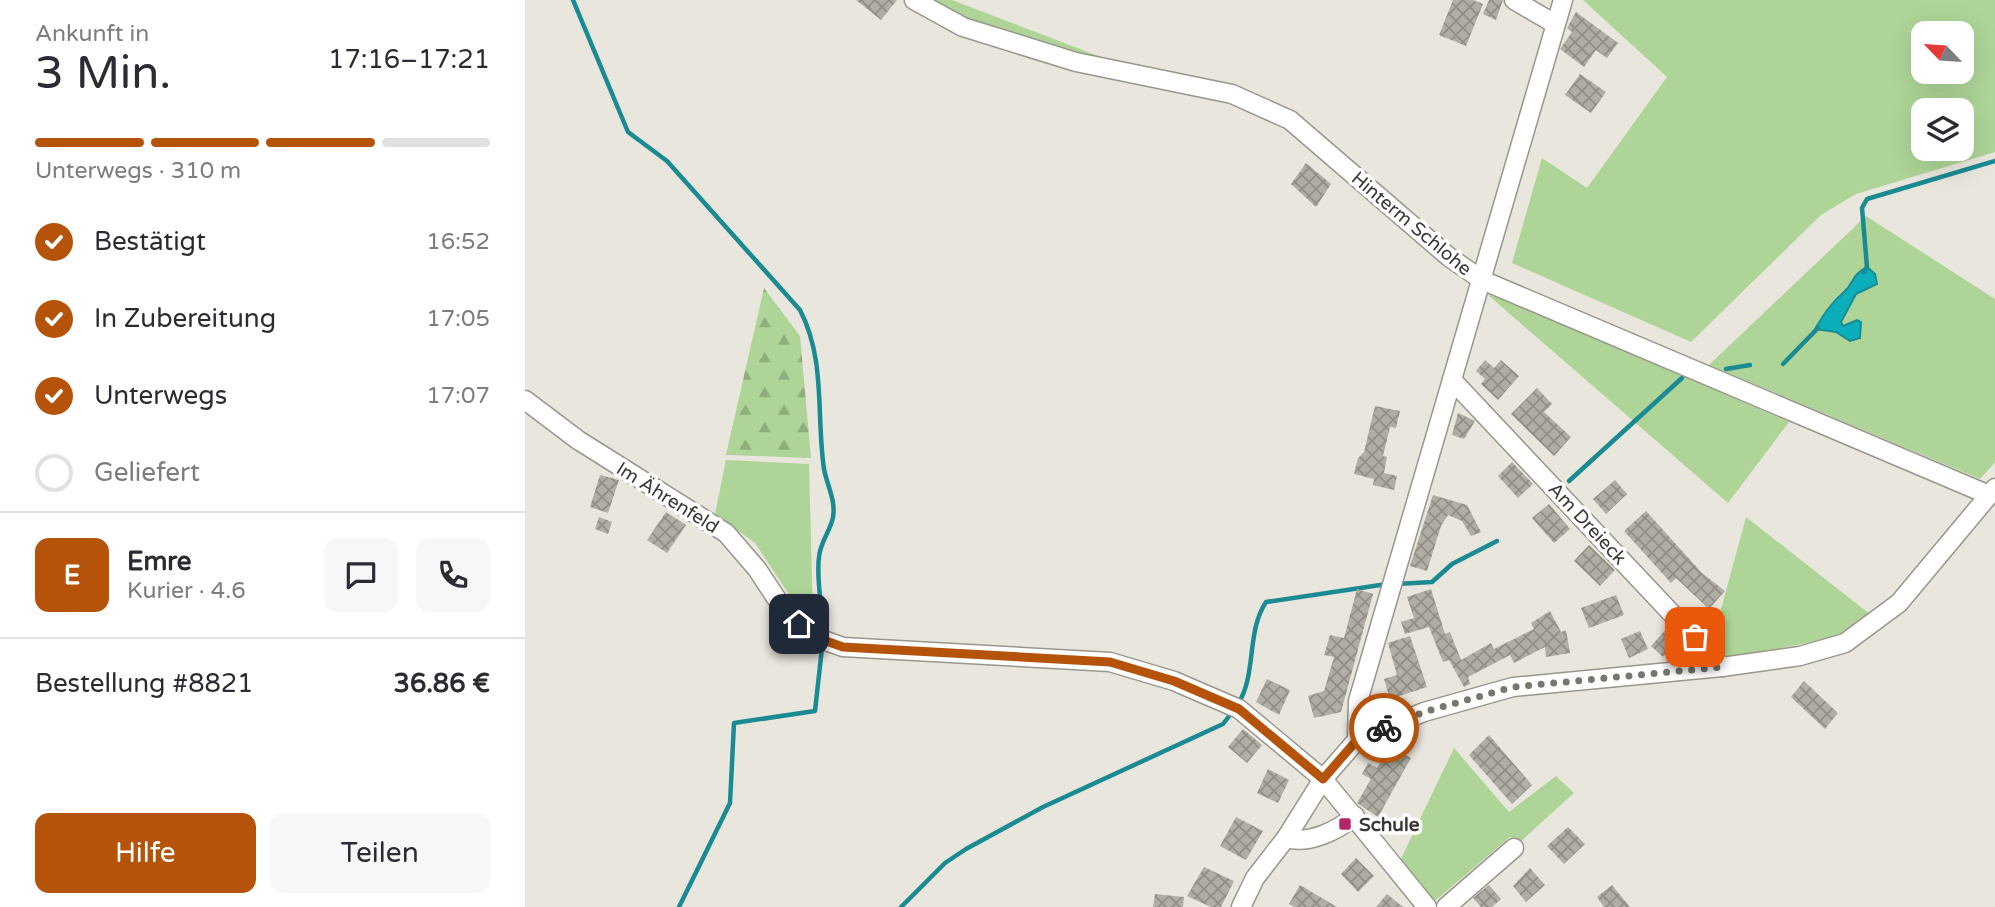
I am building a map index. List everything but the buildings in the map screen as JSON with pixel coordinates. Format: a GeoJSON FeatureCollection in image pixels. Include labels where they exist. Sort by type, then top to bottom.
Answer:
{"type":"FeatureCollection","features":[{"type":"Feature","properties":{"kind":"street","name":"Hinterm Schlohe"},"geometry":{"type":"LineString","coordinates":[[914,0],[963,26],[988,34],[1076,62],[1232,94],[1290,120],[1449,257],[1482,280],[1992,492]]}},
{"type":"Feature","properties":{"kind":"street"},"geometry":{"type":"LineString","coordinates":[[1514,0],[1555,24]]}},
{"type":"Feature","properties":{"kind":"street"},"geometry":{"type":"LineString","coordinates":[[1357,740],[1358,701],[1563,0]]}},
{"type":"Feature","properties":{"kind":"street","name":"Am Dreieck"},"geometry":{"type":"LineString","coordinates":[[1452,380],[1722,667]]}},
{"type":"Feature","properties":{"kind":"street","name":"Im Ährenfeld"},"geometry":{"type":"LineString","coordinates":[[525,400],[578,440],[726,533],[757,569],[786,613],[812,636],[843,647],[1110,662],[1174,681],[1233,706],[1323,779],[1427,907]]}},
{"type":"Feature","properties":{"kind":"street"},"geometry":{"type":"LineString","coordinates":[[1241,907],[1255,878],[1286,838],[1323,779],[1357,740],[1424,712],[1513,687],[1722,667],[1800,656],[1845,643],[1899,603],[1992,492]]}},
{"type":"Feature","properties":{"kind":"street"},"geometry":{"type":"LineString","coordinates":[[1286,838],[1306,841],[1345,824],[1355,816]]}},
{"type":"Feature","properties":{"kind":"street"},"geometry":{"type":"LineString","coordinates":[[1446,907],[1514,848]]}},
{"type":"Feature","properties":{"kind":"green space"},"geometry":{"type":"Polygon","coordinates":[[[931,0],[952,0],[1119,64],[967,19],[931,0]]]}},
{"type":"Feature","properties":{"kind":"green space"},"geometry":{"type":"Polygon","coordinates":[[[1583,0],[1995,0],[1995,152],[1974,158],[1974,98],[1911,98],[1911,161],[1965,161],[1856,194],[1821,215],[1691,342],[1512,263],[1542,158],[1587,188],[1667,77],[1583,0]]]}},
{"type":"Feature","properties":{"kind":"green space"},"geometry":{"type":"Polygon","coordinates":[[[1866,216],[1995,299],[1995,462],[1980,479],[1709,365],[1866,216]]]}},
{"type":"Feature","properties":{"kind":"green space"},"geometry":{"type":"Polygon","coordinates":[[[764,288],[800,336],[811,458],[726,455],[764,288]]]}},
{"type":"Feature","properties":{"kind":"green space"},"geometry":{"type":"Polygon","coordinates":[[[1488,295],[1512,302],[1789,422],[1728,503],[1488,295]]]}},
{"type":"Feature","properties":{"kind":"green space"},"geometry":{"type":"Polygon","coordinates":[[[726,460],[809,464],[813,617],[794,602],[755,543],[715,514],[726,460]]]}},
{"type":"Feature","properties":{"kind":"green space"},"geometry":{"type":"Polygon","coordinates":[[[1746,517],[1871,615],[1834,637],[1729,659],[1714,635],[1746,517]]]}},
{"type":"Feature","properties":{"kind":"green space"},"geometry":{"type":"Polygon","coordinates":[[[1454,748],[1509,812],[1556,776],[1574,793],[1521,841],[1510,837],[1430,905],[1399,863],[1454,748]]]}},
{"type":"Feature","properties":{"kind":"water"},"geometry":{"type":"Polygon","coordinates":[[[1867,267],[1875,274],[1877,284],[1856,294],[1841,322],[1843,326],[1857,320],[1861,322],[1860,338],[1850,341],[1836,332],[1815,329],[1835,300],[1867,267]]]}},
{"type":"Feature","properties":{"kind":"waterway"},"geometry":{"type":"LineString","coordinates":[[573,0],[628,132],[667,161],[800,310],[808,329],[817,368],[824,469],[834,511],[821,546],[818,565],[823,627]]}},
{"type":"Feature","properties":{"kind":"waterway"},"geometry":{"type":"LineString","coordinates":[[1864,272],[1867,267],[1862,208],[1867,199],[1995,161]]}},
{"type":"Feature","properties":{"kind":"waterway"},"geometry":{"type":"LineString","coordinates":[[1783,364],[1818,328]]}},
{"type":"Feature","properties":{"kind":"waterway"},"geometry":{"type":"LineString","coordinates":[[1726,369],[1750,365]]}},
{"type":"Feature","properties":{"kind":"waterway"},"geometry":{"type":"LineString","coordinates":[[1569,481],[1682,378]]}},
{"type":"Feature","properties":{"kind":"waterway"},"geometry":{"type":"LineString","coordinates":[[1396,584],[1432,582],[1452,564],[1497,541]]}},
{"type":"Feature","properties":{"kind":"waterway"},"geometry":{"type":"LineString","coordinates":[[1238,704],[1248,680],[1256,626],[1266,602],[1387,584]]}},
{"type":"Feature","properties":{"kind":"waterway"},"geometry":{"type":"LineString","coordinates":[[679,907],[730,803],[734,723],[815,711],[822,648]]}},
{"type":"Feature","properties":{"kind":"waterway"},"geometry":{"type":"LineString","coordinates":[[901,907],[945,863],[966,849],[1043,807],[1223,724],[1233,711]]}},
{"type":"Feature","properties":{"kind":"way so far"},"geometry":{"type":"LineString","coordinates":[[1384,728],[1424,712],[1513,687],[1722,667],[1695,637]]}},
{"type":"Feature","properties":{"kind":"place","name":"Schule"},"geometry":{"type":"Point","coordinates":[1345,824]}},
{"type":"Feature","properties":{"kind":"route"},"geometry":{"type":"LineString","coordinates":[[799,624],[812,636],[843,647],[1110,662],[1174,681],[1239,709],[1288,747],[1323,779],[1357,740],[1384,728]]}}]}
